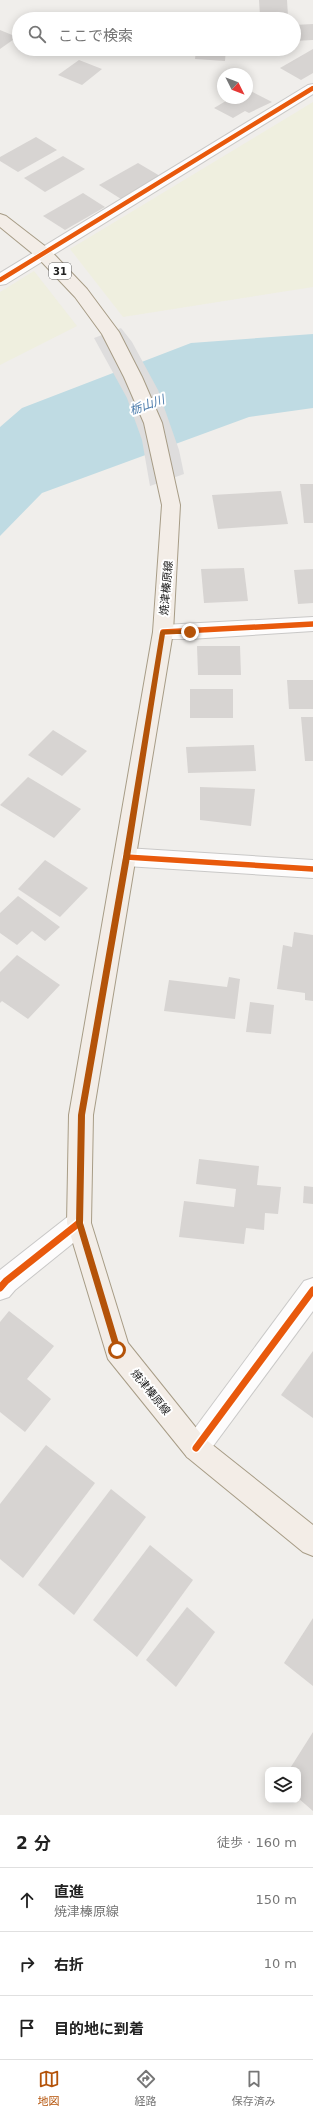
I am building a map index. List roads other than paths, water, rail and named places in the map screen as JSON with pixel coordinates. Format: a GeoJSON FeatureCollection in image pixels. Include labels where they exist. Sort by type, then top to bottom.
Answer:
{"type":"FeatureCollection","features":[{"type":"Feature","properties":{"kind":"main road","name":"焼津榛原線"},"geometry":{"type":"LineString","coordinates":[[0,219],[44,254],[81,293],[110,332],[133,376],[153,423],[171,505],[169,558],[163,632],[81,1115],[79,1223],[117,1350],[196,1448],[313,1542]]}},
{"type":"Feature","properties":{"kind":"street"},"geometry":{"type":"LineString","coordinates":[[0,280],[313,88]]}},
{"type":"Feature","properties":{"kind":"street"},"geometry":{"type":"LineString","coordinates":[[163,632],[190,632],[313,624]]}},
{"type":"Feature","properties":{"kind":"street"},"geometry":{"type":"LineString","coordinates":[[126,857],[313,869]]}},
{"type":"Feature","properties":{"kind":"street"},"geometry":{"type":"LineString","coordinates":[[0,1288],[6,1281],[79,1223]]}},
{"type":"Feature","properties":{"kind":"street"},"geometry":{"type":"LineString","coordinates":[[196,1448],[313,1290]]}},
{"type":"Feature","properties":{"kind":"water","name":"栃山川"},"geometry":{"type":"Polygon","coordinates":[[[313,334],[313,408],[249,417],[42,493],[0,536],[0,427],[22,408],[191,343],[313,334]]]}}]}
